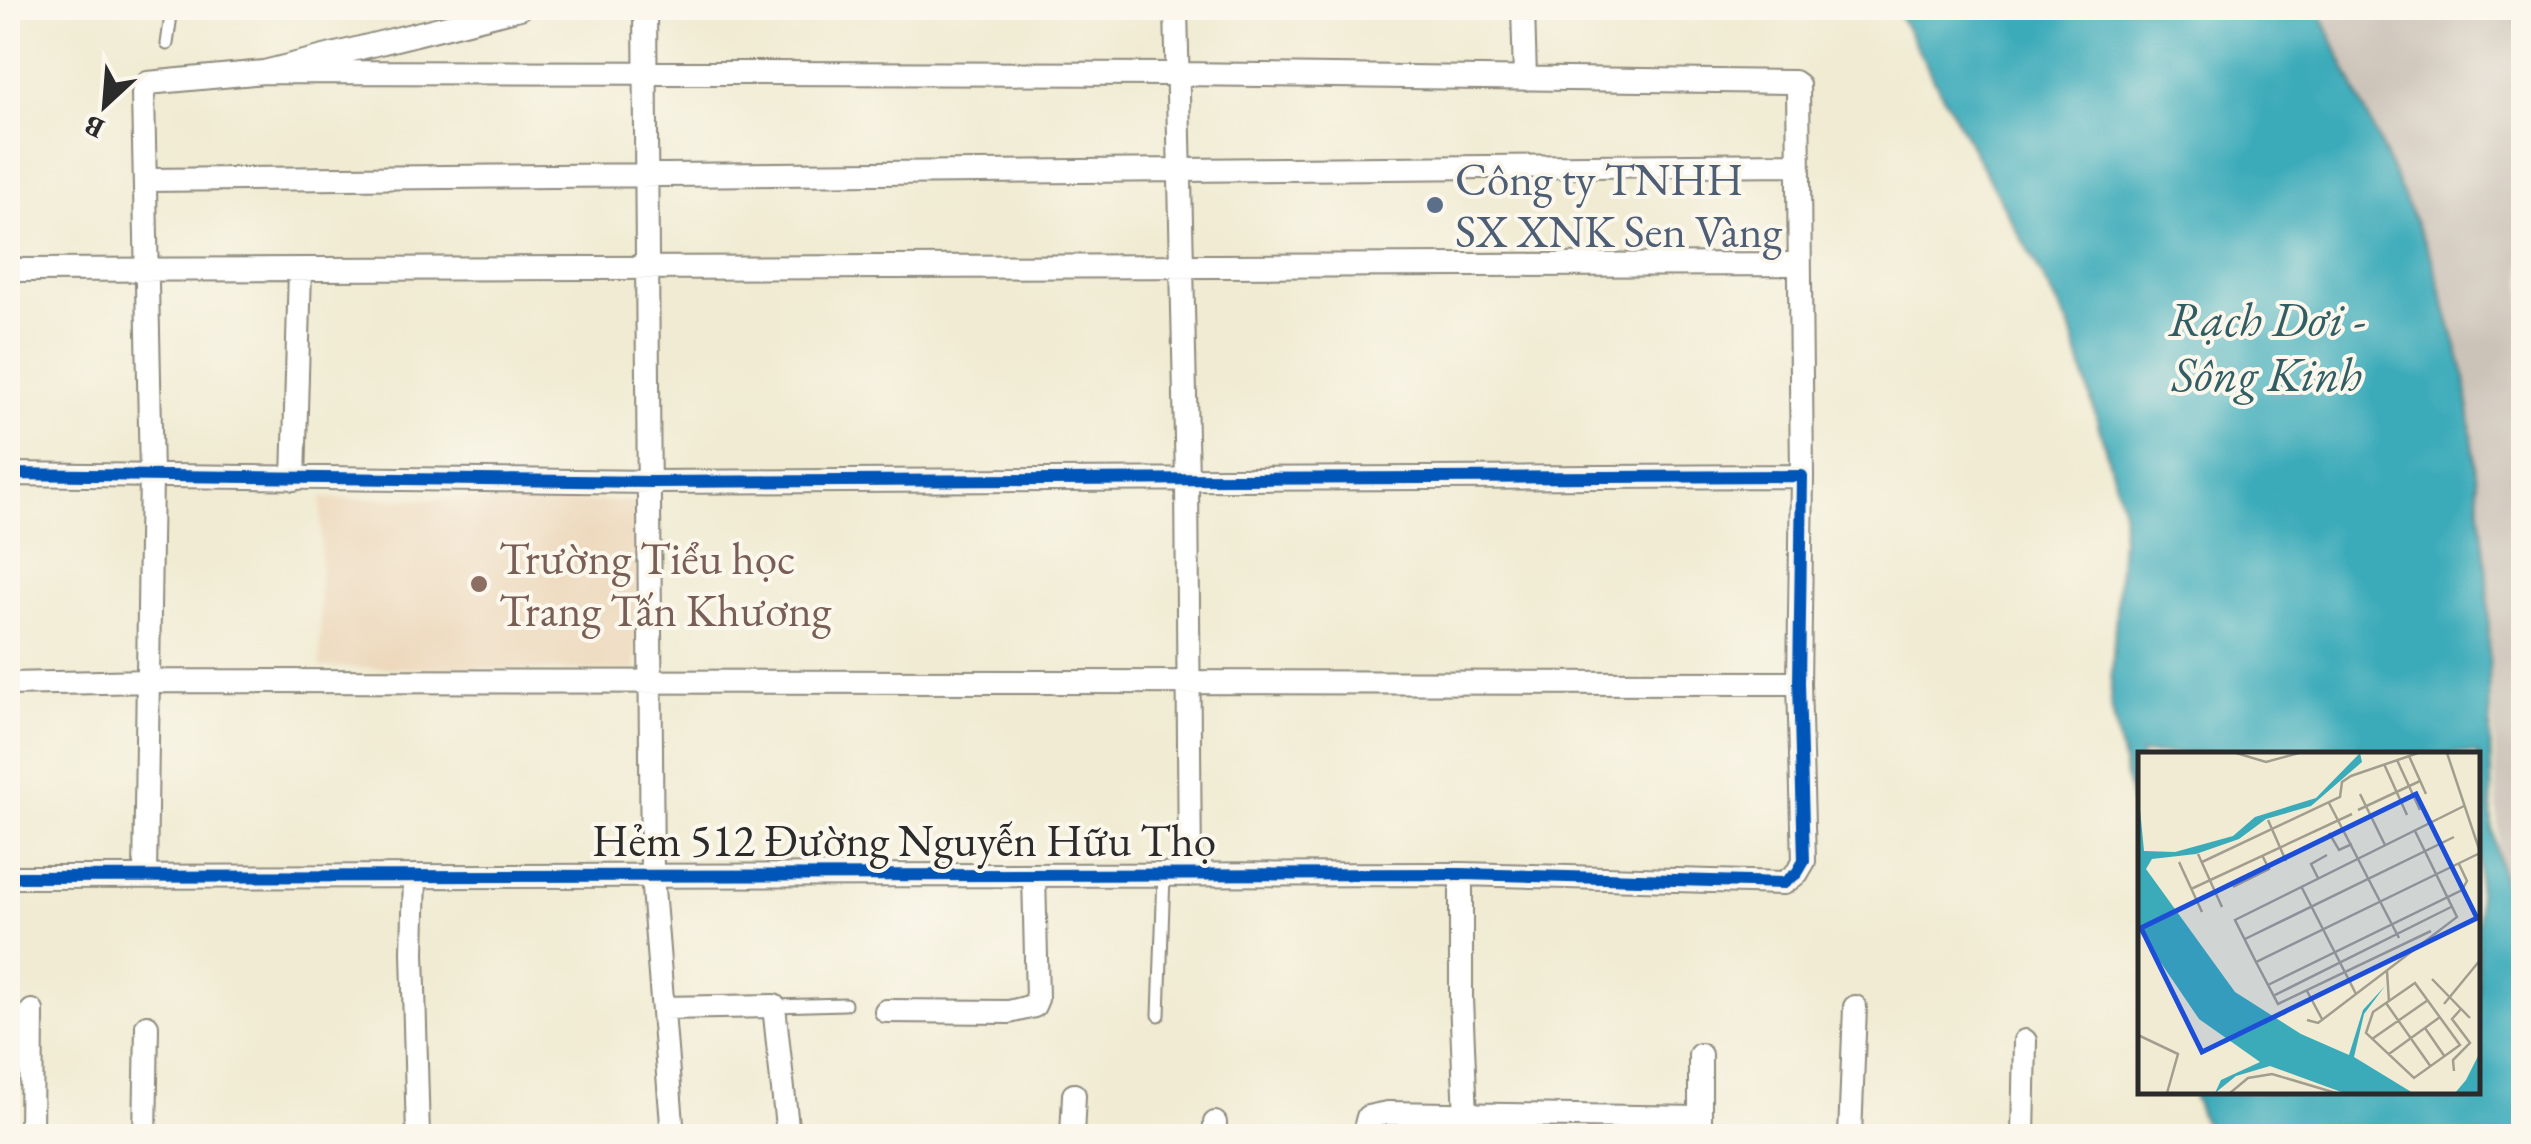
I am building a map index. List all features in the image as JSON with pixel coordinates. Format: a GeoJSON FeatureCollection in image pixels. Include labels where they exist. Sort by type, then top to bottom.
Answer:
{"type":"FeatureCollection","features":[{"type":"Feature","properties":{"kind":"street"},"geometry":{"type":"LineString","coordinates":[[264,72],[520,8]]}},
{"type":"Feature","properties":{"kind":"street"},"geometry":{"type":"LineString","coordinates":[[645,8],[652,876],[673,1136]]}},
{"type":"Feature","properties":{"kind":"street"},"geometry":{"type":"LineString","coordinates":[[1176,8],[1187,480],[1190,875]]}},
{"type":"Feature","properties":{"kind":"street"},"geometry":{"type":"LineString","coordinates":[[1522,8],[1525,79]]}},
{"type":"Feature","properties":{"kind":"street"},"geometry":{"type":"LineString","coordinates":[[8,684],[149,681],[1799,683],[1802,476],[1798,85],[1178,74],[264,72],[148,84],[143,93],[151,476],[149,681],[146,876]]}},
{"type":"Feature","properties":{"kind":"street"},"geometry":{"type":"LineString","coordinates":[[147,180],[1796,164]]}},
{"type":"Feature","properties":{"kind":"street"},"geometry":{"type":"LineString","coordinates":[[8,270],[1798,264]]}},
{"type":"Feature","properties":{"kind":"street"},"geometry":{"type":"LineString","coordinates":[[294,479],[300,270]]}},
{"type":"Feature","properties":{"kind":"street"},"geometry":{"type":"LineString","coordinates":[[8,474],[651,482],[1802,476]]}},
{"type":"Feature","properties":{"kind":"street","name":"Hẻm 512 Đường Nguyễn Hữu Thọ"},"geometry":{"type":"LineString","coordinates":[[8,878],[1462,874],[1784,883],[1804,861],[1799,683]]}},
{"type":"Feature","properties":{"kind":"street"},"geometry":{"type":"LineString","coordinates":[[1462,874],[1461,999],[1466,1116]]}},
{"type":"Feature","properties":{"kind":"street"},"geometry":{"type":"LineString","coordinates":[[886,1011],[1010,1012],[1034,1006],[1034,875]]}},
{"type":"Feature","properties":{"kind":"street"},"geometry":{"type":"LineString","coordinates":[[415,876],[418,1136]]}},
{"type":"Feature","properties":{"kind":"street"},"geometry":{"type":"LineString","coordinates":[[662,1008],[774,1006],[788,1136]]}},
{"type":"Feature","properties":{"kind":"street"},"geometry":{"type":"LineString","coordinates":[[1850,1136],[1854,1006]]}},
{"type":"Feature","properties":{"kind":"street"},"geometry":{"type":"LineString","coordinates":[[31,1136],[32,1011]]}},
{"type":"Feature","properties":{"kind":"street"},"geometry":{"type":"LineString","coordinates":[[144,1136],[147,1026]]}},
{"type":"Feature","properties":{"kind":"street"},"geometry":{"type":"LineString","coordinates":[[2023,1136],[2024,1041]]}},
{"type":"Feature","properties":{"kind":"street"},"geometry":{"type":"LineString","coordinates":[[1362,1136],[1368,1118],[1387,1113],[1700,1127],[1700,1055]]}},
{"type":"Feature","properties":{"kind":"street"},"geometry":{"type":"LineString","coordinates":[[1072,1136],[1074,1095]]}},
{"type":"Feature","properties":{"kind":"lane"},"geometry":{"type":"LineString","coordinates":[[167,44],[172,8]]}},
{"type":"Feature","properties":{"kind":"lane"},"geometry":{"type":"LineString","coordinates":[[1159,1015],[1164,875]]}},
{"type":"Feature","properties":{"kind":"lane"},"geometry":{"type":"LineString","coordinates":[[774,1006],[845,1004]]}},
{"type":"Feature","properties":{"kind":"shaded area"},"geometry":{"type":"Polygon","coordinates":[[[2318,8],[2523,8],[2523,978],[2499,864],[2488,585],[2466,379],[2432,259],[2318,8]]]}},
{"type":"Feature","properties":{"kind":"shaded area","name":"Trường Tiểu học Trang Tấn Khương"},"geometry":{"type":"Polygon","coordinates":[[[321,498],[638,502],[636,671],[320,667],[321,498]]]}},
{"type":"Feature","properties":{"kind":"water","name":"Rạch Dơi - Sông Kinh"},"geometry":{"type":"Polygon","coordinates":[[[1895,8],[2318,8],[2432,259],[2466,379],[2488,585],[2492,830],[2523,978],[2523,1136],[2209,1136],[2193,1094],[2481,1094],[2481,752],[2138,752],[2138,834],[2110,701],[2123,510],[2070,327],[1895,8]]]}},
{"type":"Feature","properties":{"kind":"cycle path"},"geometry":{"type":"LineString","coordinates":[[8,474],[651,482],[1802,476],[1799,683],[1804,861],[1784,883],[1461,874],[8,877]]}},
{"type":"Feature","properties":{"kind":"place","name":"Công ty TNHH SX XNK Sen Vàng"},"geometry":{"type":"Point","coordinates":[1435,205]}},
{"type":"Feature","properties":{"kind":"place","name":"Trường Tiểu học Trang Tấn Khương"},"geometry":{"type":"Point","coordinates":[479,584]}}]}
